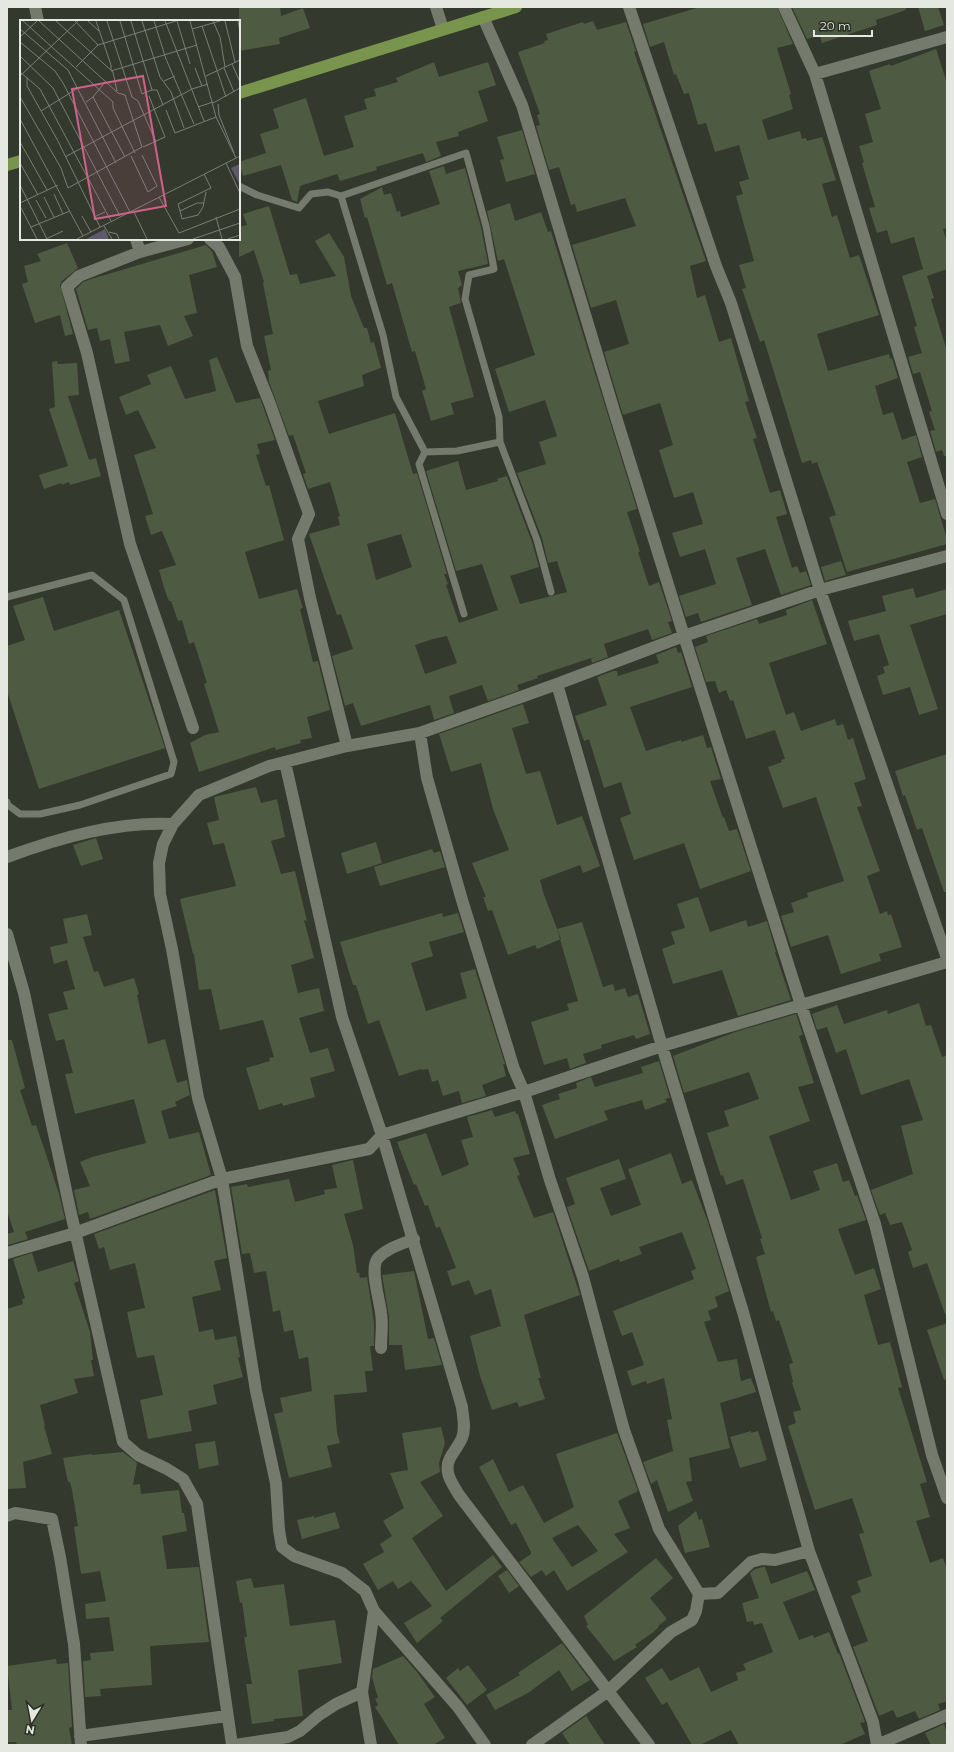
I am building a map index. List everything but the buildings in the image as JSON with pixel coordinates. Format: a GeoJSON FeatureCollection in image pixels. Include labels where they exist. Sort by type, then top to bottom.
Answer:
{"type":"FeatureCollection","features":[{"type":"Feature","properties":{"kind":"main road"},"geometry":{"type":"LineString","coordinates":[[240,93],[516,7]]}},
{"type":"Feature","properties":{"kind":"main road"},"geometry":{"type":"LineString","coordinates":[[7,165],[20,161]]}},
{"type":"Feature","properties":{"kind":"street"},"geometry":{"type":"LineString","coordinates":[[34,7],[38,20]]}},
{"type":"Feature","properties":{"kind":"street"},"geometry":{"type":"LineString","coordinates":[[436,7],[443,29]]}},
{"type":"Feature","properties":{"kind":"street"},"geometry":{"type":"LineString","coordinates":[[630,7],[716,266],[731,303],[820,590],[947,958]]}},
{"type":"Feature","properties":{"kind":"street"},"geometry":{"type":"LineString","coordinates":[[784,7],[815,74],[947,514]]}},
{"type":"Feature","properties":{"kind":"street"},"geometry":{"type":"LineString","coordinates":[[483,17],[522,105],[615,414],[684,636],[801,1005],[875,1224],[932,1455],[947,1498]]}},
{"type":"Feature","properties":{"kind":"street"},"geometry":{"type":"LineString","coordinates":[[815,74],[947,37]]}},
{"type":"Feature","properties":{"kind":"street"},"geometry":{"type":"LineString","coordinates":[[136,240],[140,252]]}},
{"type":"Feature","properties":{"kind":"street"},"geometry":{"type":"LineString","coordinates":[[184,240],[140,252],[78,276],[67,287],[87,353],[130,544],[193,728]]}},
{"type":"Feature","properties":{"kind":"street"},"geometry":{"type":"LineString","coordinates":[[211,240],[220,247],[235,277],[247,346],[270,404],[309,514],[298,539],[310,598],[346,746]]}},
{"type":"Feature","properties":{"kind":"street"},"geometry":{"type":"LineString","coordinates":[[485,1745],[458,1708],[374,1611],[365,1591],[342,1573],[294,1556],[282,1547],[279,1530],[276,1483],[256,1391],[222,1180],[198,1098],[172,949],[160,894],[159,864],[163,844],[173,824],[199,795],[264,768],[346,746],[420,733],[557,684],[684,636],[820,590],[947,556]]}},
{"type":"Feature","properties":{"kind":"street"},"geometry":{"type":"LineString","coordinates":[[557,684],[662,1046],[743,1312],[809,1551],[873,1722],[877,1745],[947,1715]]}},
{"type":"Feature","properties":{"kind":"street"},"geometry":{"type":"LineString","coordinates":[[420,733],[427,778],[462,900],[514,1069],[524,1092],[550,1180],[583,1277],[627,1438],[659,1529],[699,1594],[696,1611],[692,1620],[671,1632],[608,1690],[532,1745]]}},
{"type":"Feature","properties":{"kind":"street"},"geometry":{"type":"LineString","coordinates":[[285,762],[342,1017],[382,1135],[414,1239],[462,1407],[464,1427],[462,1438],[450,1459],[448,1479],[649,1745]]}},
{"type":"Feature","properties":{"kind":"street"},"geometry":{"type":"LineString","coordinates":[[7,857],[85,833],[152,822],[173,824]]}},
{"type":"Feature","properties":{"kind":"street"},"geometry":{"type":"LineString","coordinates":[[7,934],[24,993],[75,1233],[124,1442],[138,1455],[167,1468],[183,1479],[197,1504],[227,1716],[234,1745],[288,1737],[300,1731],[319,1715],[336,1704],[362,1692]]}},
{"type":"Feature","properties":{"kind":"street"},"geometry":{"type":"LineString","coordinates":[[7,1253],[75,1233],[222,1180],[369,1149],[382,1135],[524,1092],[662,1046],[947,962]]}},
{"type":"Feature","properties":{"kind":"street"},"geometry":{"type":"LineString","coordinates":[[382,1348],[381,1314],[375,1278],[376,1264],[378,1259],[391,1249],[414,1239]]}},
{"type":"Feature","properties":{"kind":"street"},"geometry":{"type":"LineString","coordinates":[[7,1516],[15,1513],[52,1520],[60,1557],[74,1644],[81,1740],[227,1716]]}},
{"type":"Feature","properties":{"kind":"street"},"geometry":{"type":"LineString","coordinates":[[699,1594],[718,1593],[751,1562],[762,1559],[775,1560],[809,1551]]}},
{"type":"Feature","properties":{"kind":"street"},"geometry":{"type":"LineString","coordinates":[[371,1745],[362,1692],[374,1611]]}},
{"type":"Feature","properties":{"kind":"lane"},"geometry":{"type":"LineString","coordinates":[[240,186],[257,195],[299,208],[311,194],[328,192],[341,196],[466,152],[486,226],[494,269],[469,275],[465,299],[499,417],[500,442],[537,540],[551,592]]}},
{"type":"Feature","properties":{"kind":"lane"},"geometry":{"type":"LineString","coordinates":[[341,196],[383,335],[396,397],[425,452]]}},
{"type":"Feature","properties":{"kind":"lane"},"geometry":{"type":"LineString","coordinates":[[425,452],[457,451],[500,442]]}},
{"type":"Feature","properties":{"kind":"lane"},"geometry":{"type":"LineString","coordinates":[[425,452],[419,464],[464,614]]}},
{"type":"Feature","properties":{"kind":"lane"},"geometry":{"type":"LineString","coordinates":[[7,598],[92,574],[124,600],[174,762],[171,774],[80,805],[40,814],[20,814],[8,805],[7,802]]}}]}
